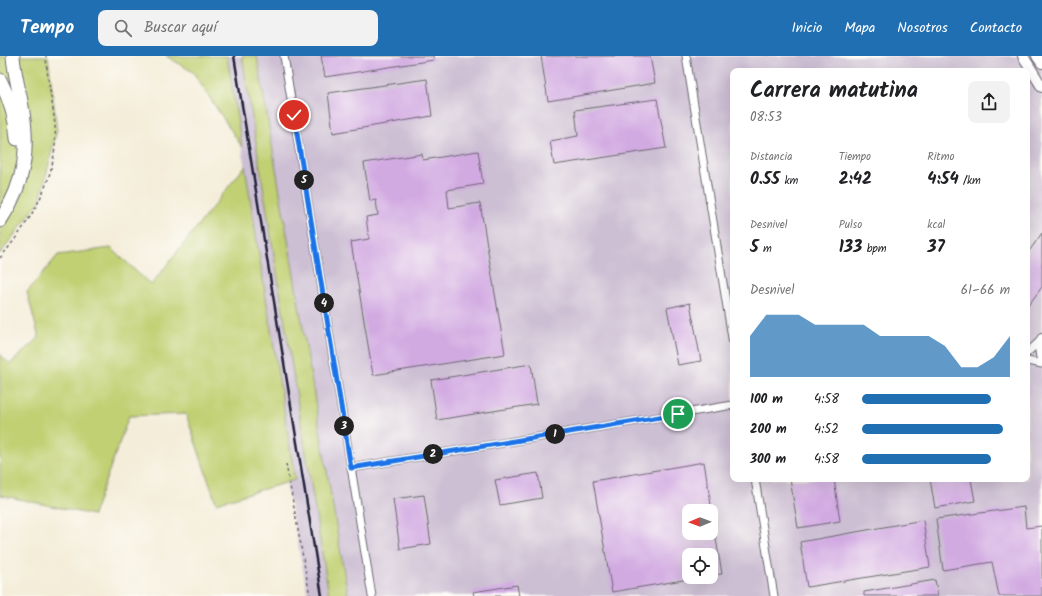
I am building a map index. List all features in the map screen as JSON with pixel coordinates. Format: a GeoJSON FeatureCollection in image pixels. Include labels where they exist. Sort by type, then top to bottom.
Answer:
{"type":"FeatureCollection","features":[{"type":"Feature","properties":{"kind":"highway"},"geometry":{"type":"LineString","coordinates":[[0,221],[10,206],[18,187],[25,161],[26,135],[13,56]]}},
{"type":"Feature","properties":{"kind":"highway"},"geometry":{"type":"LineString","coordinates":[[0,80],[8,95],[17,128],[18,152],[13,174],[0,207]]}},
{"type":"Feature","properties":{"kind":"street"},"geometry":{"type":"LineString","coordinates":[[284,56],[372,596]]}},
{"type":"Feature","properties":{"kind":"street"},"geometry":{"type":"LineString","coordinates":[[686,56],[730,326]]}},
{"type":"Feature","properties":{"kind":"street"},"geometry":{"type":"LineString","coordinates":[[1023,56],[1042,87]]}},
{"type":"Feature","properties":{"kind":"street"},"geometry":{"type":"LineString","coordinates":[[1037,56],[1042,63]]}},
{"type":"Feature","properties":{"kind":"street"},"geometry":{"type":"LineString","coordinates":[[1030,349],[1042,339]]}},
{"type":"Feature","properties":{"kind":"street"},"geometry":{"type":"LineString","coordinates":[[1030,361],[1042,363],[1040,348],[1042,339]]}},
{"type":"Feature","properties":{"kind":"street"},"geometry":{"type":"LineString","coordinates":[[351,468],[730,405]]}},
{"type":"Feature","properties":{"kind":"street"},"geometry":{"type":"LineString","coordinates":[[755,482],[774,596]]}},
{"type":"Feature","properties":{"kind":"path"},"geometry":{"type":"LineString","coordinates":[[0,258],[19,236],[40,201],[54,162],[55,127],[46,56]]}},
{"type":"Feature","properties":{"kind":"path"},"geometry":{"type":"LineString","coordinates":[[286,464],[310,596]]}},
{"type":"Feature","properties":{"kind":"shaded area"},"geometry":{"type":"Polygon","coordinates":[[[227,56],[242,56],[329,596],[308,596],[286,483],[295,480],[227,56]]]}},
{"type":"Feature","properties":{"kind":"shaded area"},"geometry":{"type":"Polygon","coordinates":[[[257,56],[1042,56],[1042,596],[348,596],[257,56]]]}},
{"type":"Feature","properties":{"kind":"green space"},"geometry":{"type":"Polygon","coordinates":[[[0,56],[48,56],[57,130],[40,201],[0,254],[0,56]]]}},
{"type":"Feature","properties":{"kind":"green space"},"geometry":{"type":"Polygon","coordinates":[[[166,56],[227,56],[242,147],[193,72],[166,56]]]}},
{"type":"Feature","properties":{"kind":"green space"},"geometry":{"type":"Polygon","coordinates":[[[242,56],[257,56],[348,596],[329,596],[242,56]]]}},
{"type":"Feature","properties":{"kind":"green space"},"geometry":{"type":"Polygon","coordinates":[[[245,166],[295,480],[216,503],[186,414],[129,416],[93,515],[0,495],[0,354],[10,364],[39,338],[27,292],[58,255],[111,248],[151,285],[245,166]]]}},
{"type":"Feature","properties":{"kind":"building"},"geometry":{"type":"Polygon","coordinates":[[[321,56],[433,56],[434,60],[325,77],[321,56]]]}},
{"type":"Feature","properties":{"kind":"building"},"geometry":{"type":"Polygon","coordinates":[[[541,56],[650,56],[655,83],[548,101],[541,56]]]}},
{"type":"Feature","properties":{"kind":"building"},"geometry":{"type":"Polygon","coordinates":[[[427,79],[432,116],[333,133],[328,93],[427,79]]]}},
{"type":"Feature","properties":{"kind":"building"},"geometry":{"type":"Polygon","coordinates":[[[657,99],[666,148],[554,165],[550,141],[578,136],[575,110],[657,99]]]}},
{"type":"Feature","properties":{"kind":"building"},"geometry":{"type":"Polygon","coordinates":[[[478,151],[483,184],[447,190],[449,208],[480,203],[505,354],[373,375],[351,242],[369,239],[366,217],[378,215],[376,200],[370,201],[364,163],[422,154],[423,160],[478,151]]]}},
{"type":"Feature","properties":{"kind":"building"},"geometry":{"type":"Polygon","coordinates":[[[1042,233],[1042,287],[1030,303],[1030,250],[1042,233]]]}},
{"type":"Feature","properties":{"kind":"building"},"geometry":{"type":"Polygon","coordinates":[[[690,303],[701,361],[678,365],[667,308],[690,303]]]}},
{"type":"Feature","properties":{"kind":"building"},"geometry":{"type":"Polygon","coordinates":[[[531,364],[537,404],[437,420],[431,380],[531,364]]]}},
{"type":"Feature","properties":{"kind":"building"},"geometry":{"type":"Polygon","coordinates":[[[704,462],[711,504],[682,504],[682,540],[716,540],[718,548],[682,548],[682,580],[612,592],[593,481],[704,462]]]}},
{"type":"Feature","properties":{"kind":"building"},"geometry":{"type":"Polygon","coordinates":[[[538,473],[542,498],[500,505],[495,480],[538,473]]]}},
{"type":"Feature","properties":{"kind":"building"},"geometry":{"type":"Polygon","coordinates":[[[790,482],[834,482],[840,521],[798,528],[790,482]]]}},
{"type":"Feature","properties":{"kind":"building"},"geometry":{"type":"Polygon","coordinates":[[[931,482],[972,482],[975,501],[935,508],[931,482]]]}},
{"type":"Feature","properties":{"kind":"building"},"geometry":{"type":"Polygon","coordinates":[[[424,495],[431,544],[400,549],[393,499],[424,495]]]}},
{"type":"Feature","properties":{"kind":"building"},"geometry":{"type":"Polygon","coordinates":[[[1024,507],[1026,528],[1042,526],[1042,596],[999,596],[992,562],[943,570],[936,519],[1024,507]]]}},
{"type":"Feature","properties":{"kind":"building"},"geometry":{"type":"Polygon","coordinates":[[[923,520],[930,567],[807,587],[800,542],[923,520]]]}},
{"type":"Feature","properties":{"kind":"building"},"geometry":{"type":"Polygon","coordinates":[[[718,551],[722,574],[718,574],[718,551]]]}},
{"type":"Feature","properties":{"kind":"building"},"geometry":{"type":"Polygon","coordinates":[[[935,580],[938,596],[864,596],[864,592],[935,580]]]}},
{"type":"Feature","properties":{"kind":"building"},"geometry":{"type":"Polygon","coordinates":[[[517,585],[519,596],[474,596],[473,592],[517,585]]]}},
{"type":"Feature","properties":{"kind":"railway"},"geometry":{"type":"LineString","coordinates":[[234,56],[322,596]]}},
{"type":"Feature","properties":{"kind":"route"},"geometry":{"type":"LineString","coordinates":[[294,115],[351,468],[678,414]]}}]}
